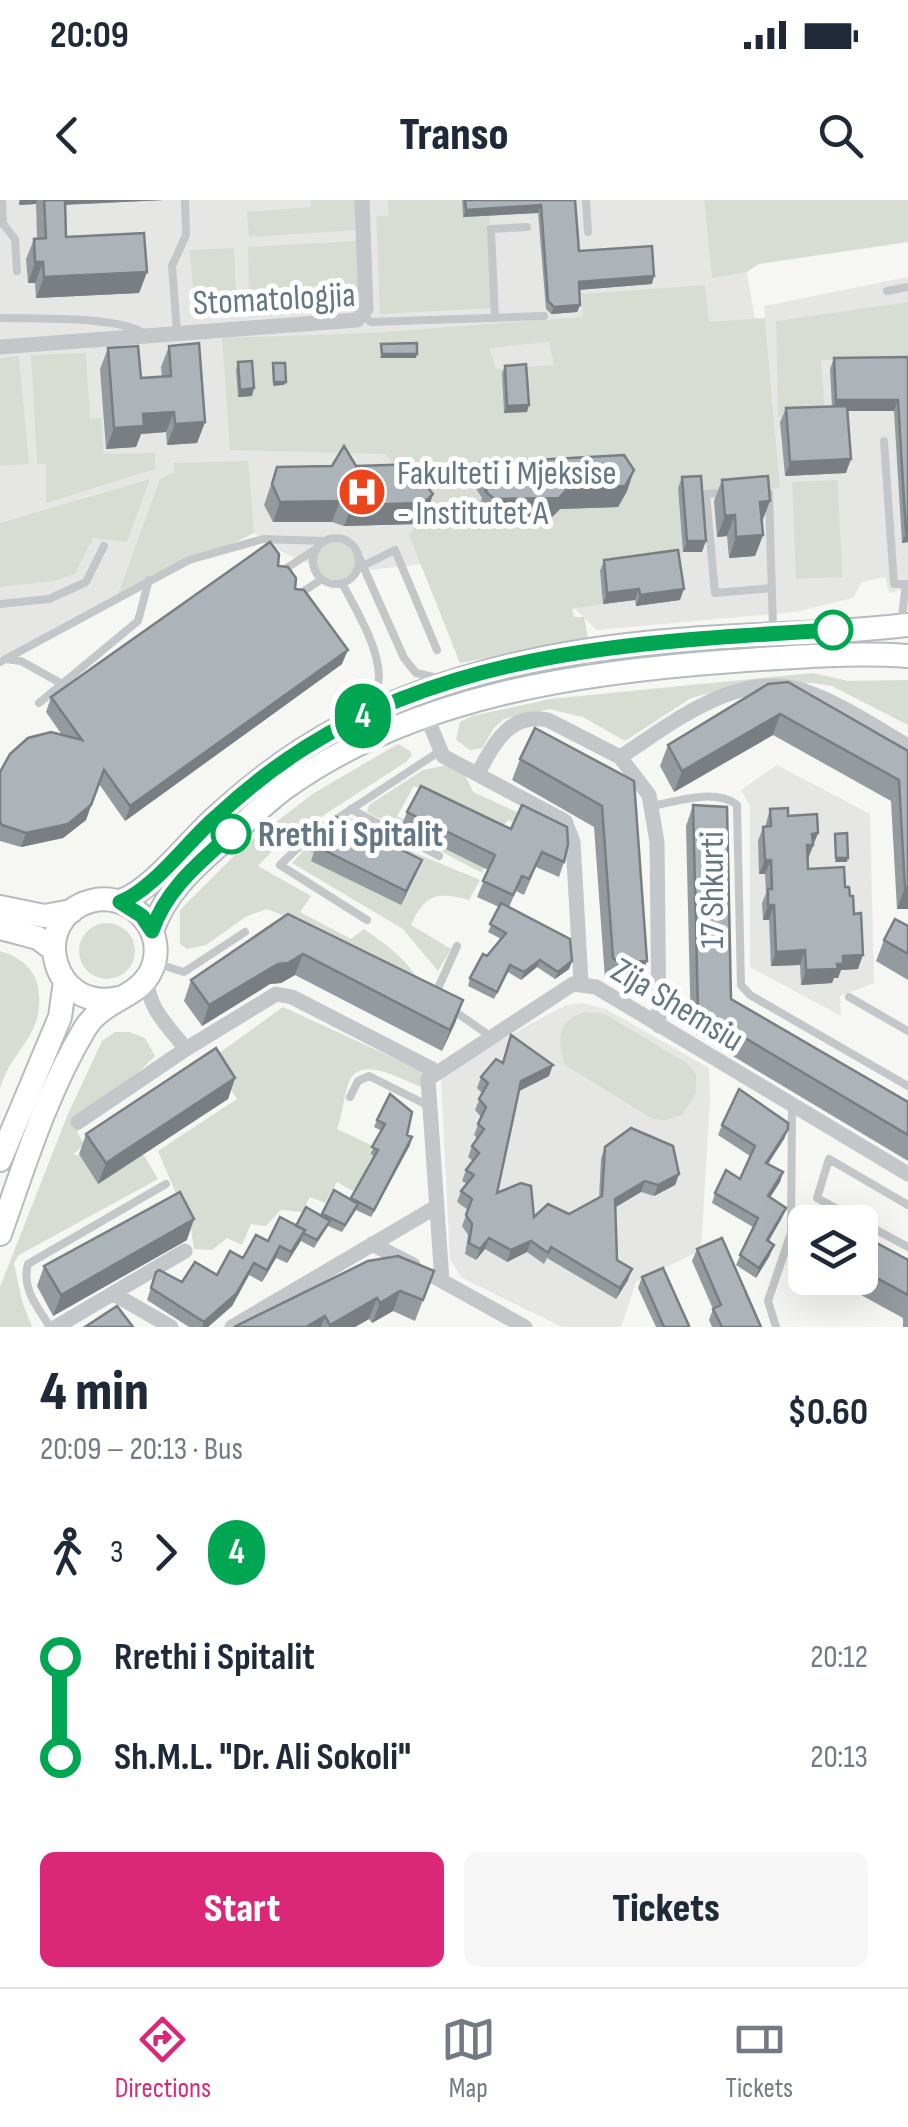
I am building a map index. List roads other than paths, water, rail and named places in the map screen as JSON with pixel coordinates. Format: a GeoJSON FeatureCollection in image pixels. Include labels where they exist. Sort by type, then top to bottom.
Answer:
{"type":"FeatureCollection","features":[{"type":"Feature","properties":{"kind":"main road"},"geometry":{"type":"LineString","coordinates":[[120,902],[140,890],[216,816],[306,746],[418,691],[595,649],[666,640],[905,626]]}},
{"type":"Feature","properties":{"kind":"main road"},"geometry":{"type":"LineString","coordinates":[[0,1234],[77,1043],[93,1016],[138,988],[151,970],[152,931],[158,912],[172,891],[260,807],[346,751],[426,715],[524,688],[626,671],[773,659],[908,656]]}},
{"type":"Feature","properties":{"kind":"main road"},"geometry":{"type":"LineString","coordinates":[[1,912],[44,916],[72,911],[95,900],[120,902],[142,916],[152,931]]}},
{"type":"Feature","properties":{"kind":"main road"},"geometry":{"type":"LineString","coordinates":[[72,911],[61,924],[54,950],[65,981],[89,998],[119,998]]}},
{"type":"Feature","properties":{"kind":"main road"},"geometry":{"type":"LineString","coordinates":[[1,912],[54,950]]}},
{"type":"Feature","properties":{"kind":"main road"},"geometry":{"type":"LineString","coordinates":[[0,1160],[60,1017],[65,981]]}},
{"type":"Feature","properties":{"kind":"street"},"geometry":{"type":"LineString","coordinates":[[362,200],[366,303],[362,316]]}},
{"type":"Feature","properties":{"kind":"street","name":"Stomatologjia"},"geometry":{"type":"LineString","coordinates":[[0,347],[348,323],[362,316]]}},
{"type":"Feature","properties":{"kind":"street"},"geometry":{"type":"LineString","coordinates":[[620,757],[718,697],[772,687],[805,692],[908,746]]}},
{"type":"Feature","properties":{"kind":"street"},"geometry":{"type":"LineString","coordinates":[[426,715],[440,751],[448,760],[564,821],[573,842],[581,982]]}},
{"type":"Feature","properties":{"kind":"street"},"geometry":{"type":"LineString","coordinates":[[478,773],[503,732],[513,724],[537,717],[620,757],[649,794],[657,842],[660,1026]]}},
{"type":"Feature","properties":{"kind":"street"},"geometry":{"type":"LineString","coordinates":[[151,970],[146,989],[156,1012],[186,1049]]}},
{"type":"Feature","properties":{"kind":"street","name":"Zija Shemsiu"},"geometry":{"type":"LineString","coordinates":[[434,1073],[558,991],[581,982],[596,987],[908,1174]]}},
{"type":"Feature","properties":{"kind":"street"},"geometry":{"type":"LineString","coordinates":[[78,1122],[276,994],[292,997],[432,1068],[434,1073],[428,1079],[429,1106],[442,1281]]}},
{"type":"Feature","properties":{"kind":"street"},"geometry":{"type":"LineString","coordinates":[[119,998],[156,1012]]}},
{"type":"Feature","properties":{"kind":"street"},"geometry":{"type":"LineString","coordinates":[[232,1327],[436,1206]]}},
{"type":"Feature","properties":{"kind":"street"},"geometry":{"type":"LineString","coordinates":[[372,1244],[525,1327]]}},
{"type":"Feature","properties":{"kind":"street"},"geometry":{"type":"LineString","coordinates":[[53,1327],[185,1251]]}},
{"type":"Feature","properties":{"kind":"street"},"geometry":{"type":"LineString","coordinates":[[114,1294],[171,1327]]}},
{"type":"Feature","properties":{"kind":"lane"},"geometry":{"type":"LineString","coordinates":[[2,200],[2,224],[14,240],[16,271]]}},
{"type":"Feature","properties":{"kind":"lane","name":"Stomatologjia"},"geometry":{"type":"LineString","coordinates":[[177,334],[172,266],[186,235],[185,200]]}},
{"type":"Feature","properties":{"kind":"lane"},"geometry":{"type":"LineString","coordinates":[[586,200],[588,232]]}},
{"type":"Feature","properties":{"kind":"lane"},"geometry":{"type":"LineString","coordinates":[[495,318],[491,229],[527,227]]}},
{"type":"Feature","properties":{"kind":"lane"},"geometry":{"type":"LineString","coordinates":[[887,290],[908,287]]}},
{"type":"Feature","properties":{"kind":"lane","name":"Stomatologjia"},"geometry":{"type":"LineString","coordinates":[[362,316],[371,322],[544,316]]}},
{"type":"Feature","properties":{"kind":"lane"},"geometry":{"type":"LineString","coordinates":[[0,318],[128,326],[147,336]]}},
{"type":"Feature","properties":{"kind":"lane"},"geometry":{"type":"LineString","coordinates":[[884,441],[894,584],[907,584],[905,626]]}},
{"type":"Feature","properties":{"kind":"lane"},"geometry":{"type":"LineString","coordinates":[[753,490],[768,489],[772,634]]}},
{"type":"Feature","properties":{"kind":"lane"},"geometry":{"type":"LineString","coordinates":[[737,492],[706,494],[715,593],[772,588]]}},
{"type":"Feature","properties":{"kind":"lane"},"geometry":{"type":"LineString","coordinates":[[3,660],[190,560],[251,541],[345,539],[358,555],[360,567],[404,658],[416,673],[452,681]]}},
{"type":"Feature","properties":{"kind":"lane"},"geometry":{"type":"LineString","coordinates":[[278,574],[324,541]]}},
{"type":"Feature","properties":{"kind":"lane"},"geometry":{"type":"LineString","coordinates":[[0,604],[50,599],[86,582],[104,546]]}},
{"type":"Feature","properties":{"kind":"lane"},"geometry":{"type":"LineString","coordinates":[[316,549],[313,565],[322,579]]}},
{"type":"Feature","properties":{"kind":"lane"},"geometry":{"type":"LineString","coordinates":[[342,583],[360,567],[395,550],[437,650]]}},
{"type":"Feature","properties":{"kind":"lane"},"geometry":{"type":"LineString","coordinates":[[294,598],[322,579],[342,583]]}},
{"type":"Feature","properties":{"kind":"lane"},"geometry":{"type":"LineString","coordinates":[[39,703],[138,621],[149,580]]}},
{"type":"Feature","properties":{"kind":"lane"},"geometry":{"type":"LineString","coordinates":[[342,583],[364,628],[379,674],[374,694],[357,718]]}},
{"type":"Feature","properties":{"kind":"lane"},"geometry":{"type":"LineString","coordinates":[[3,660],[21,661],[64,685]]}},
{"type":"Feature","properties":{"kind":"lane"},"geometry":{"type":"LineString","coordinates":[[366,920],[280,864],[325,826],[440,751]]}},
{"type":"Feature","properties":{"kind":"lane","name":"17 Shkurti"},"geometry":{"type":"LineString","coordinates":[[653,806],[707,797],[725,798],[737,805],[741,985],[750,996],[908,1086]]}},
{"type":"Feature","properties":{"kind":"lane"},"geometry":{"type":"LineString","coordinates":[[351,809],[439,856]]}},
{"type":"Feature","properties":{"kind":"lane"},"geometry":{"type":"LineString","coordinates":[[313,849],[325,826]]}},
{"type":"Feature","properties":{"kind":"lane"},"geometry":{"type":"LineString","coordinates":[[151,970],[168,964],[184,972],[245,932]]}},
{"type":"Feature","properties":{"kind":"lane"},"geometry":{"type":"LineString","coordinates":[[434,999],[457,946]]}},
{"type":"Feature","properties":{"kind":"lane"},"geometry":{"type":"LineString","coordinates":[[418,991],[490,1036]]}},
{"type":"Feature","properties":{"kind":"lane"},"geometry":{"type":"LineString","coordinates":[[849,998],[908,1031]]}},
{"type":"Feature","properties":{"kind":"lane"},"geometry":{"type":"LineString","coordinates":[[350,1097],[358,1081],[370,1076],[429,1106]]}},
{"type":"Feature","properties":{"kind":"lane"},"geometry":{"type":"LineString","coordinates":[[776,1327],[768,1301],[791,1233],[792,1107]]}},
{"type":"Feature","properties":{"kind":"lane"},"geometry":{"type":"LineString","coordinates":[[908,1205],[829,1159],[818,1198],[908,1247]]}},
{"type":"Feature","properties":{"kind":"lane"},"geometry":{"type":"LineString","coordinates":[[53,1327],[27,1290],[28,1264],[166,1184]]}},
{"type":"Feature","properties":{"kind":"place","name":"Fakulteti i Mjeksise - Institutet A"},"geometry":{"type":"Point","coordinates":[362,492]}},
{"type":"Feature","properties":{"kind":"place","name":"Rrethi i Spitalit"},"geometry":{"type":"Point","coordinates":[231,834]}}]}
